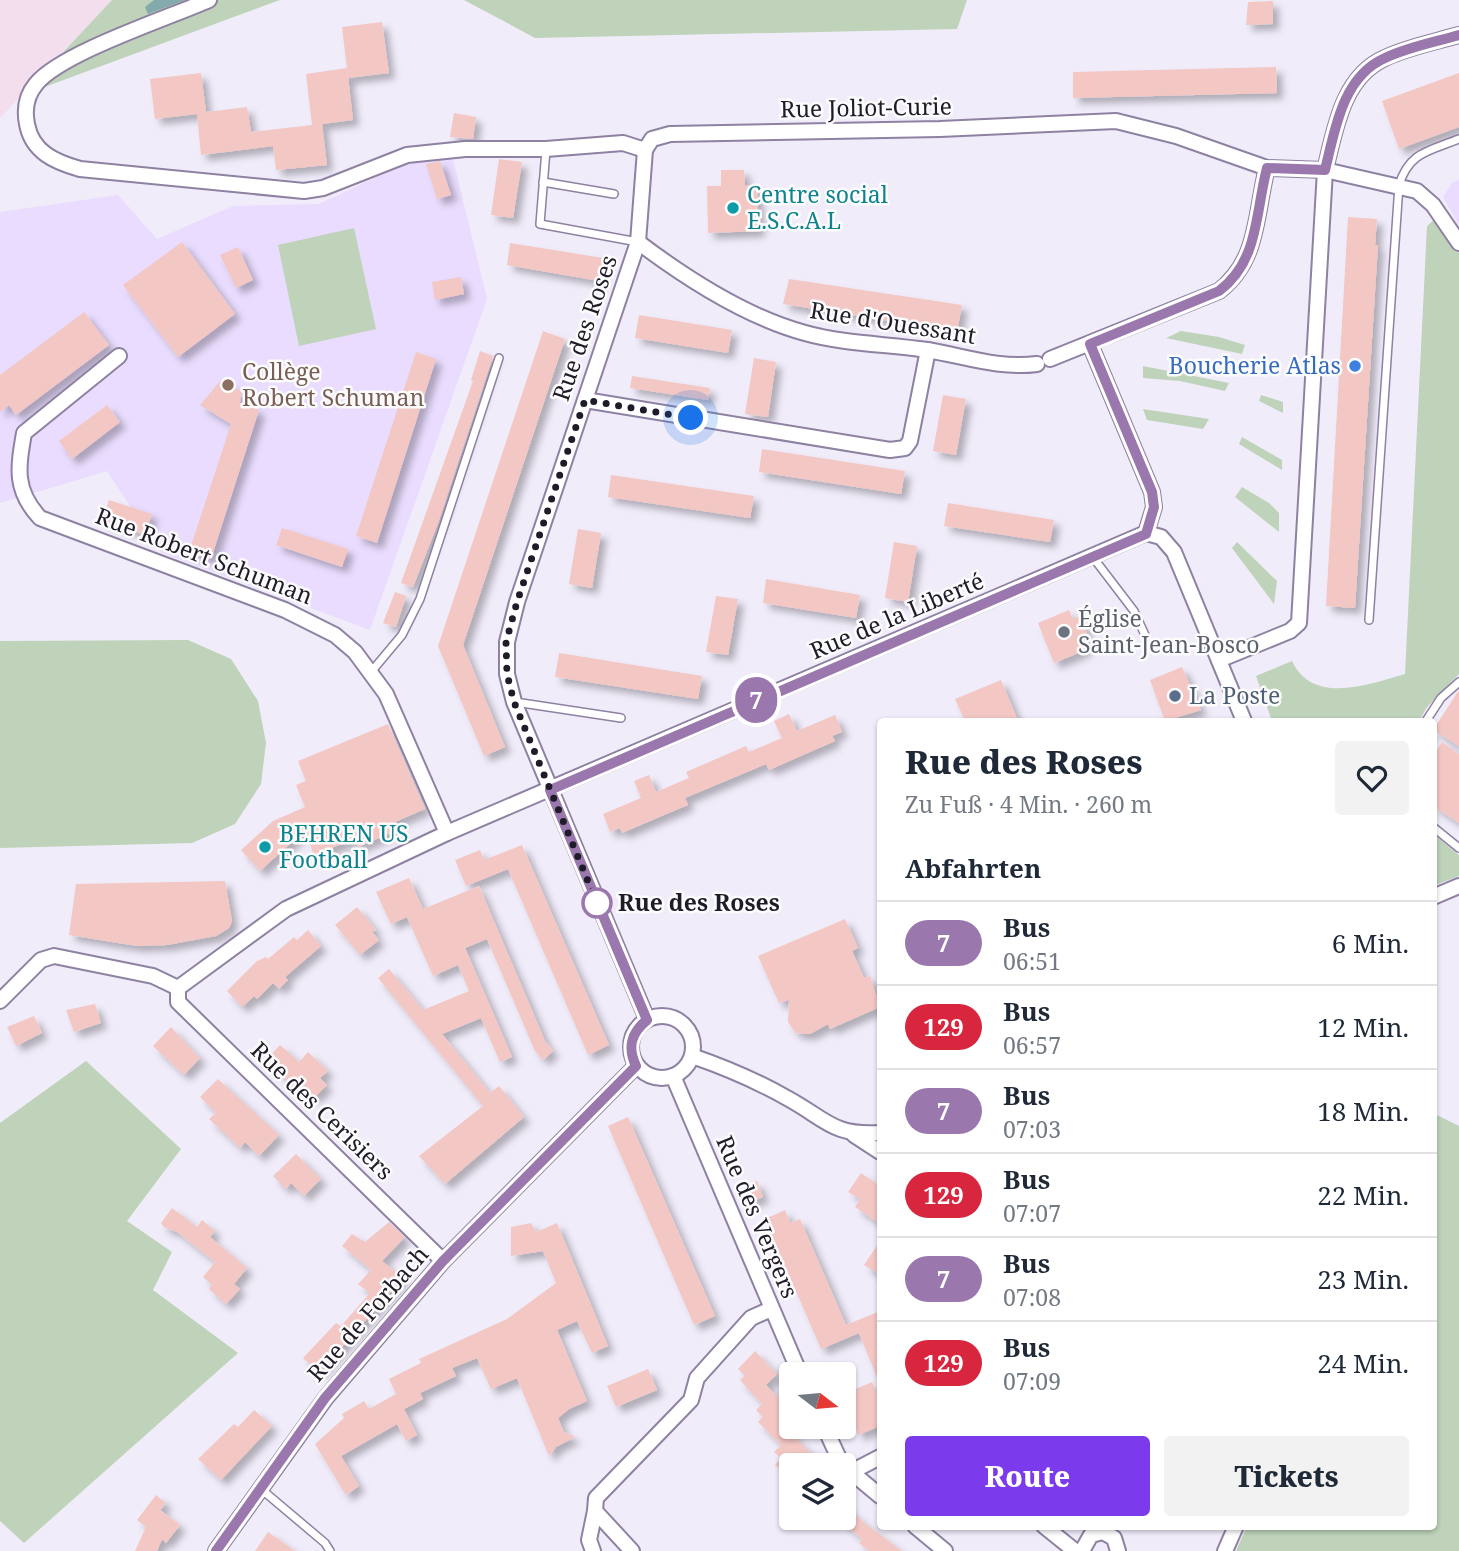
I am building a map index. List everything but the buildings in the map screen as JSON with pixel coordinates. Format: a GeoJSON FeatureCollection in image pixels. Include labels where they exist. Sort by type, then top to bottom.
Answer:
{"type":"FeatureCollection","features":[{"type":"Feature","properties":{"kind":"street"},"geometry":{"type":"LineString","coordinates":[[209,0],[47,72],[27,98],[25,114],[29,133],[40,150],[56,163],[80,169],[260,189],[303,191],[323,188],[407,155],[465,149],[546,149],[623,143],[645,150]]}},
{"type":"Feature","properties":{"kind":"street"},"geometry":{"type":"LineString","coordinates":[[1219,660],[1290,631],[1299,624],[1325,170],[1342,107],[1353,86],[1366,70],[1384,58],[1459,35]]}},
{"type":"Feature","properties":{"kind":"street","name":"Rue Joliot-Curie"},"geometry":{"type":"LineString","coordinates":[[645,150],[652,139],[670,134],[940,129],[1116,121],[1176,136],[1267,168],[1325,170],[1399,185],[1426,198],[1459,243]]}},
{"type":"Feature","properties":{"kind":"street","name":"Rue des Roses"},"geometry":{"type":"LineString","coordinates":[[645,150],[638,242],[506,642],[507,674],[514,702],[647,1020]]}},
{"type":"Feature","properties":{"kind":"street","name":"Rue d'Ouessant"},"geometry":{"type":"LineString","coordinates":[[638,242],[666,263],[762,318],[807,334],[928,351],[1014,367],[1043,361],[1090,344],[1219,291],[1233,280],[1248,257],[1267,168]]}},
{"type":"Feature","properties":{"kind":"street"},"geometry":{"type":"LineString","coordinates":[[1090,344],[1152,492],[1154,507],[1146,534],[1161,537],[1174,552],[1243,718]]}},
{"type":"Feature","properties":{"kind":"street"},"geometry":{"type":"LineString","coordinates":[[585,400],[890,450],[905,448],[910,441],[928,351]]}},
{"type":"Feature","properties":{"kind":"street","name":"Rue Robert Schuman"},"geometry":{"type":"LineString","coordinates":[[119,356],[24,433],[17,472],[28,504],[40,518],[314,623],[355,652],[386,694],[447,832]]}},
{"type":"Feature","properties":{"kind":"street","name":"Rue de la Liberté"},"geometry":{"type":"LineString","coordinates":[[178,988],[286,909],[447,832],[1146,534]]}},
{"type":"Feature","properties":{"kind":"street"},"geometry":{"type":"LineString","coordinates":[[1437,895],[1459,886]]}},
{"type":"Feature","properties":{"kind":"street"},"geometry":{"type":"LineString","coordinates":[[0,1002],[41,960],[54,956],[153,976],[178,988]]}},
{"type":"Feature","properties":{"kind":"street","name":"Rue des Cerisiers"},"geometry":{"type":"LineString","coordinates":[[178,988],[178,1002],[443,1261]]}},
{"type":"Feature","properties":{"kind":"street"},"geometry":{"type":"LineString","coordinates":[[660,1016],[678,1021],[686,1028],[692,1041],[692,1056],[685,1069],[673,1076],[656,1078],[636,1066],[631,1044],[636,1029],[647,1020],[660,1016]]}},
{"type":"Feature","properties":{"kind":"street"},"geometry":{"type":"LineString","coordinates":[[692,1056],[787,1098],[835,1129],[854,1135],[877,1150]]}},
{"type":"Feature","properties":{"kind":"street","name":"Rue de Forbach"},"geometry":{"type":"LineString","coordinates":[[216,1551],[325,1398],[443,1261],[636,1066]]}},
{"type":"Feature","properties":{"kind":"street","name":"Rue des Vergers"},"geometry":{"type":"LineString","coordinates":[[673,1076],[795,1362]]}},
{"type":"Feature","properties":{"kind":"street"},"geometry":{"type":"LineString","coordinates":[[854,1135],[877,1133]]}},
{"type":"Feature","properties":{"kind":"street"},"geometry":{"type":"LineString","coordinates":[[593,1551],[589,1540],[596,1498],[691,1400],[697,1378],[751,1318],[771,1309]]}},
{"type":"Feature","properties":{"kind":"street"},"geometry":{"type":"LineString","coordinates":[[856,1464],[877,1458]]}},
{"type":"Feature","properties":{"kind":"street"},"geometry":{"type":"LineString","coordinates":[[856,1476],[877,1493]]}},
{"type":"Feature","properties":{"kind":"street"},"geometry":{"type":"LineString","coordinates":[[594,1511],[632,1551]]}},
{"type":"Feature","properties":{"kind":"street"},"geometry":{"type":"LineString","coordinates":[[920,1530],[945,1551]]}},
{"type":"Feature","properties":{"kind":"street"},"geometry":{"type":"LineString","coordinates":[[1050,1530],[1077,1550],[1091,1535],[1103,1532],[1114,1538],[1118,1551]]}},
{"type":"Feature","properties":{"kind":"street"},"geometry":{"type":"LineString","coordinates":[[1225,1551],[1234,1530]]}},
{"type":"Feature","properties":{"kind":"lane"},"geometry":{"type":"LineString","coordinates":[[1369,620],[1399,185],[1408,164],[1415,156],[1459,139]]}},
{"type":"Feature","properties":{"kind":"lane","name":"Rue des Roses"},"geometry":{"type":"LineString","coordinates":[[546,149],[540,224],[638,242]]}},
{"type":"Feature","properties":{"kind":"lane"},"geometry":{"type":"LineString","coordinates":[[543,182],[614,194]]}},
{"type":"Feature","properties":{"kind":"lane"},"geometry":{"type":"LineString","coordinates":[[371,672],[402,635],[420,599],[499,358]]}},
{"type":"Feature","properties":{"kind":"lane"},"geometry":{"type":"LineString","coordinates":[[1092,556],[1134,611],[1145,635]]}},
{"type":"Feature","properties":{"kind":"lane"},"geometry":{"type":"LineString","coordinates":[[1428,718],[1441,698],[1459,682]]}},
{"type":"Feature","properties":{"kind":"lane"},"geometry":{"type":"LineString","coordinates":[[514,702],[621,718]]}},
{"type":"Feature","properties":{"kind":"lane"},"geometry":{"type":"LineString","coordinates":[[1437,830],[1459,848]]}},
{"type":"Feature","properties":{"kind":"lane"},"geometry":{"type":"LineString","coordinates":[[260,1489],[325,1543],[330,1551]]}},
{"type":"Feature","properties":{"kind":"shaded area"},"geometry":{"type":"Polygon","coordinates":[[[0,0],[112,0],[0,118],[0,0]]]}},
{"type":"Feature","properties":{"kind":"shaded area"},"geometry":{"type":"Polygon","coordinates":[[[112,0],[280,0],[23,95],[112,0]]]}},
{"type":"Feature","properties":{"kind":"shaded area"},"geometry":{"type":"Polygon","coordinates":[[[154,0],[185,0],[148,14],[145,7],[154,0]]]}},
{"type":"Feature","properties":{"kind":"shaded area"},"geometry":{"type":"Polygon","coordinates":[[[464,0],[967,0],[957,29],[535,38],[464,0]]]}},
{"type":"Feature","properties":{"kind":"shaded area","name":"Collège Robert Schuman"},"geometry":{"type":"Polygon","coordinates":[[[452,155],[487,299],[370,630],[160,552],[107,471],[0,503],[0,212],[118,195],[157,239],[233,206],[319,204],[406,163],[452,155]]]}},
{"type":"Feature","properties":{"kind":"shaded area"},"geometry":{"type":"Polygon","coordinates":[[[1459,180],[1459,225],[1443,197],[1452,183],[1459,180]]]}},
{"type":"Feature","properties":{"kind":"shaded area"},"geometry":{"type":"Polygon","coordinates":[[[1435,219],[1459,253],[1459,674],[1427,707],[1421,718],[1271,718],[1256,676],[1292,661],[1301,675],[1327,688],[1359,686],[1405,674],[1427,226],[1435,219]]]}},
{"type":"Feature","properties":{"kind":"shaded area"},"geometry":{"type":"Polygon","coordinates":[[[354,228],[376,329],[299,346],[278,245],[354,228]]]}},
{"type":"Feature","properties":{"kind":"shaded area"},"geometry":{"type":"Polygon","coordinates":[[[1181,331],[1219,337],[1245,345],[1242,354],[1166,338],[1181,331]]]}},
{"type":"Feature","properties":{"kind":"shaded area"},"geometry":{"type":"Polygon","coordinates":[[[1143,366],[1229,383],[1225,391],[1180,381],[1143,378],[1143,366]]]}},
{"type":"Feature","properties":{"kind":"shaded area"},"geometry":{"type":"Polygon","coordinates":[[[1261,395],[1283,402],[1283,413],[1259,401],[1261,395]]]}},
{"type":"Feature","properties":{"kind":"shaded area"},"geometry":{"type":"Polygon","coordinates":[[[1143,409],[1209,419],[1203,429],[1147,420],[1143,409]]]}},
{"type":"Feature","properties":{"kind":"shaded area"},"geometry":{"type":"Polygon","coordinates":[[[1242,437],[1282,460],[1282,470],[1239,444],[1242,437]]]}},
{"type":"Feature","properties":{"kind":"shaded area"},"geometry":{"type":"Polygon","coordinates":[[[1242,487],[1269,503],[1279,513],[1279,532],[1235,497],[1242,487]]]}},
{"type":"Feature","properties":{"kind":"shaded area"},"geometry":{"type":"Polygon","coordinates":[[[1237,542],[1277,581],[1274,604],[1232,548],[1237,542]]]}},
{"type":"Feature","properties":{"kind":"shaded area"},"geometry":{"type":"Polygon","coordinates":[[[188,640],[231,659],[258,701],[266,743],[261,784],[235,824],[192,843],[0,848],[0,641],[188,640]]]}},
{"type":"Feature","properties":{"kind":"shaded area"},"geometry":{"type":"Polygon","coordinates":[[[1437,837],[1459,855],[1459,876],[1437,884],[1437,837]]]}},
{"type":"Feature","properties":{"kind":"shaded area"},"geometry":{"type":"Polygon","coordinates":[[[86,1061],[181,1149],[127,1221],[172,1252],[153,1290],[238,1353],[24,1543],[0,1521],[0,1123],[86,1061]]]}},
{"type":"Feature","properties":{"kind":"shaded area"},"geometry":{"type":"Polygon","coordinates":[[[1437,1115],[1459,1126],[1459,1551],[1236,1551],[1245,1530],[1437,1530],[1437,1115]]]}},
{"type":"Feature","properties":{"kind":"bus line","name":"7"},"geometry":{"type":"LineString","coordinates":[[216,1551],[325,1398],[443,1261],[636,1066],[631,1055],[631,1044],[636,1029],[647,1020],[550,790],[1146,534],[1154,507],[1152,492],[1090,344],[1219,291],[1233,280],[1248,257],[1267,168],[1325,170],[1342,107],[1353,86],[1366,70],[1384,58],[1459,35]]}},
{"type":"Feature","properties":{"kind":"place","name":"Centre social E.S.C.A.L"},"geometry":{"type":"Point","coordinates":[733,208]}},
{"type":"Feature","properties":{"kind":"place","name":"Boucherie Atlas"},"geometry":{"type":"Point","coordinates":[1355,366]}},
{"type":"Feature","properties":{"kind":"place","name":"Collège Robert Schuman"},"geometry":{"type":"Point","coordinates":[228,385]}},
{"type":"Feature","properties":{"kind":"place","name":"Église Saint-Jean-Bosco"},"geometry":{"type":"Point","coordinates":[1064,632]}},
{"type":"Feature","properties":{"kind":"place","name":"La Poste"},"geometry":{"type":"Point","coordinates":[1175,696]}},
{"type":"Feature","properties":{"kind":"place","name":"BEHREN US Football"},"geometry":{"type":"Point","coordinates":[265,847]}},
{"type":"Feature","properties":{"kind":"place","name":"Rue des Roses"},"geometry":{"type":"Point","coordinates":[597,903]}},
{"type":"Feature","properties":{"kind":"route"},"geometry":{"type":"LineString","coordinates":[[597,903],[514,702],[507,674],[506,642],[585,400],[691,418]]}}]}
